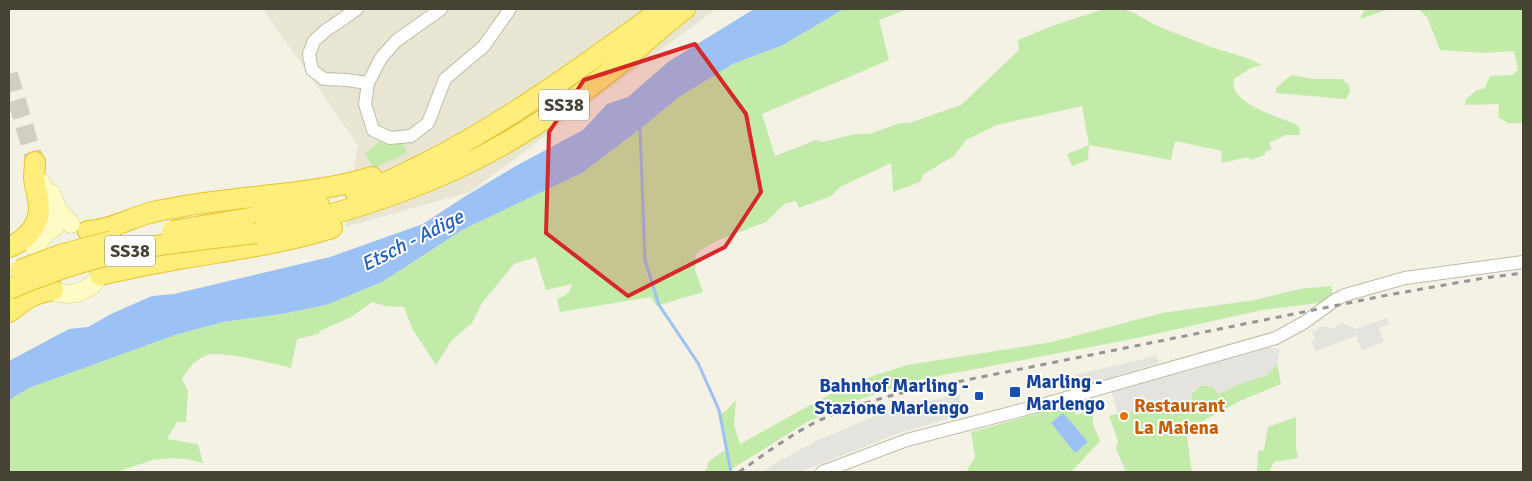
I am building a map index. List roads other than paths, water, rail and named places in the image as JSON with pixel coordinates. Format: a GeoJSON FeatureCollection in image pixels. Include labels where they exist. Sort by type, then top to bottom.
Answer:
{"type":"FeatureCollection","features":[{"type":"Feature","properties":{"kind":"highway","name":"SS38"},"geometry":{"type":"LineString","coordinates":[[9,289],[112,254],[251,226],[364,192],[460,145],[518,110],[587,64],[661,9]]}},
{"type":"Feature","properties":{"kind":"highway","name":"SS38"},"geometry":{"type":"LineString","coordinates":[[9,274],[60,255],[109,241],[311,221],[357,208],[430,181],[479,159],[535,125],[618,65],[685,9]]}},
{"type":"Feature","properties":{"kind":"highway"},"geometry":{"type":"LineString","coordinates":[[9,247],[23,239],[34,227],[38,219],[40,200],[34,176],[35,162]]}},
{"type":"Feature","properties":{"kind":"highway"},"geometry":{"type":"LineString","coordinates":[[79,227],[101,230],[150,213],[179,207],[214,201],[320,189],[360,181],[389,172],[410,171]]}},
{"type":"Feature","properties":{"kind":"highway"},"geometry":{"type":"LineString","coordinates":[[100,275],[300,238],[367,216],[409,198],[430,181]]}},
{"type":"Feature","properties":{"kind":"highway"},"geometry":{"type":"LineString","coordinates":[[9,257],[18,256],[40,241]]}},
{"type":"Feature","properties":{"kind":"highway"},"geometry":{"type":"LineString","coordinates":[[9,312],[48,286]]}},
{"type":"Feature","properties":{"kind":"main road"},"geometry":{"type":"LineString","coordinates":[[35,162],[44,171],[58,210],[79,227]]}},
{"type":"Feature","properties":{"kind":"main road"},"geometry":{"type":"LineString","coordinates":[[35,162],[50,210],[50,220],[40,241]]}},
{"type":"Feature","properties":{"kind":"main road"},"geometry":{"type":"LineString","coordinates":[[40,241],[55,227],[79,227]]}},
{"type":"Feature","properties":{"kind":"main road"},"geometry":{"type":"LineString","coordinates":[[48,286],[68,294],[80,292],[91,286],[100,275]]}},
{"type":"Feature","properties":{"kind":"street"},"geometry":{"type":"LineString","coordinates":[[357,9],[314,41],[309,54],[312,70],[324,80],[368,83]]}},
{"type":"Feature","properties":{"kind":"street"},"geometry":{"type":"LineString","coordinates":[[441,9],[396,41],[381,58],[368,83],[365,104],[373,130],[390,138],[411,136],[428,124],[444,80],[484,46],[510,9]]}},
{"type":"Feature","properties":{"kind":"street"},"geometry":{"type":"LineString","coordinates":[[822,472],[907,440],[1044,404],[1276,338],[1305,322],[1345,295],[1405,278],[1523,262]]}},
{"type":"Feature","properties":{"kind":"water","name":"Etsch - Adige"},"geometry":{"type":"Polygon","coordinates":[[[754,9],[844,9],[783,45],[733,64],[679,97],[582,173],[464,229],[382,282],[326,305],[282,314],[223,322],[175,335],[29,388],[9,400],[9,361],[69,329],[88,327],[111,314],[152,296],[174,294],[330,257],[423,224],[514,167],[583,130],[607,104],[628,97],[668,62],[754,9]]]}},
{"type":"Feature","properties":{"kind":"water"},"geometry":{"type":"Polygon","coordinates":[[[1063,413],[1088,442],[1075,453],[1051,423],[1063,413]]]}},
{"type":"Feature","properties":{"kind":"waterway"},"geometry":{"type":"LineString","coordinates":[[640,128],[645,260],[659,305],[698,363],[719,410],[731,472]]}},
{"type":"Feature","properties":{"kind":"tunnel"},"geometry":{"type":"LineString","coordinates":[[9,74],[35,162]]}},
{"type":"Feature","properties":{"kind":"railway"},"geometry":{"type":"LineString","coordinates":[[739,472],[788,438],[820,420],[839,412],[897,394],[1388,295],[1523,273]]}},
{"type":"Feature","properties":{"kind":"place","name":"Marling - Marlengo"},"geometry":{"type":"Point","coordinates":[1015,392]}},
{"type":"Feature","properties":{"kind":"place","name":"Bahnhof Marling - Stazione Marlengo"},"geometry":{"type":"Point","coordinates":[979,396]}},
{"type":"Feature","properties":{"kind":"place","name":"Restaurant La Maiena"},"geometry":{"type":"Point","coordinates":[1124,416]}}]}
